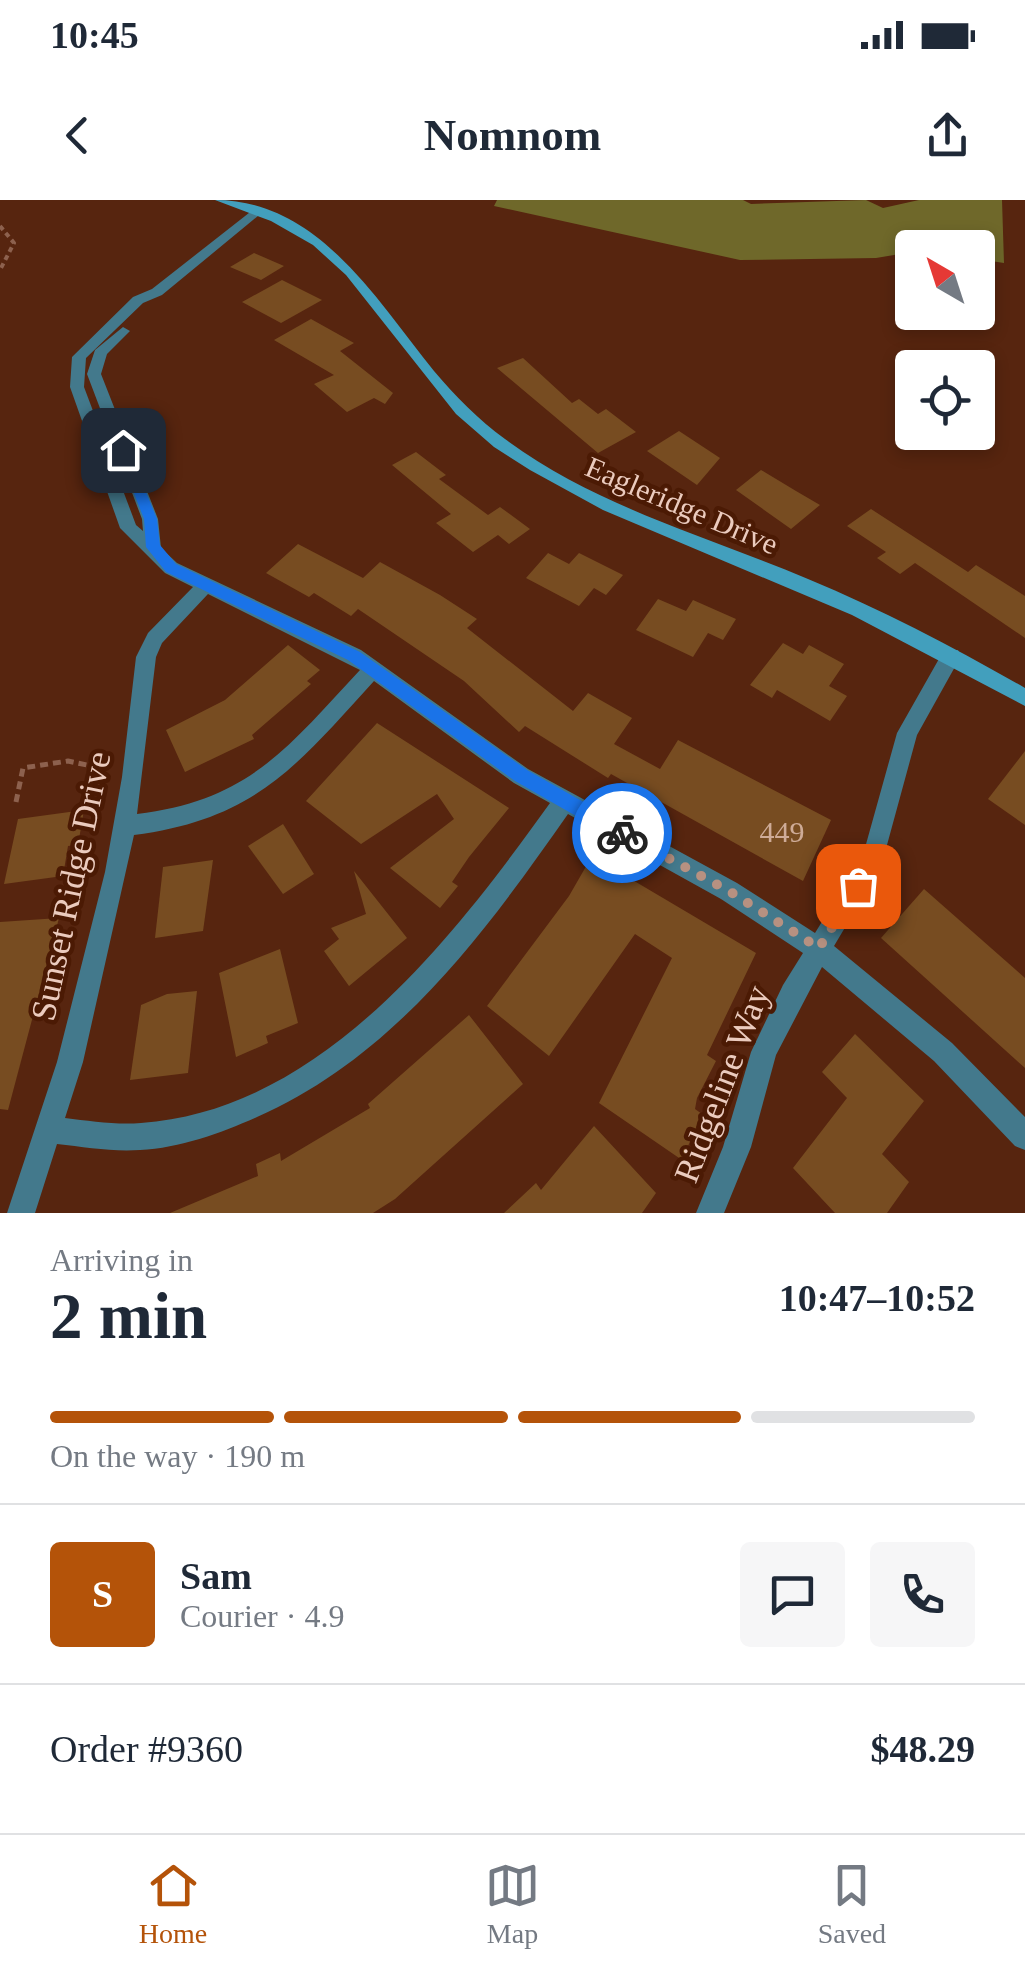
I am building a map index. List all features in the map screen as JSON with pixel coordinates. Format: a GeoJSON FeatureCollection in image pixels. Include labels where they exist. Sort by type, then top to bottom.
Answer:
{"type":"FeatureCollection","features":[{"type":"Feature","properties":{"kind":"main road","name":"Eagleridge Drive"},"geometry":{"type":"LineString","coordinates":[[221,200],[303,232],[342,259],[460,409],[496,441],[546,474],[608,508],[802,584],[951,656],[1025,698]]}},
{"type":"Feature","properties":{"kind":"street"},"geometry":{"type":"LineString","coordinates":[[258,212],[158,292],[153,304],[100,354],[94,374],[150,519],[153,547],[171,568],[204,587],[374,668],[521,776],[729,891],[819,948],[943,1052],[1025,1136]]}},
{"type":"Feature","properties":{"kind":"street","name":"Sunset Ridge Drive"},"geometry":{"type":"LineString","coordinates":[[22,1213],[75,1043],[125,826],[149,648],[204,587]]}},
{"type":"Feature","properties":{"kind":"street","name":"Ridgeline Way"},"geometry":{"type":"LineString","coordinates":[[710,1213],[737,1148],[764,1052],[872,859],[907,733],[951,656]]}},
{"type":"Feature","properties":{"kind":"street"},"geometry":{"type":"LineString","coordinates":[[125,826],[182,821],[252,790],[374,668]]}},
{"type":"Feature","properties":{"kind":"street"},"geometry":{"type":"LineString","coordinates":[[49,1130],[123,1138],[154,1136],[224,1118],[303,1081],[386,1016],[448,957],[489,909],[564,802]]}},
{"type":"Feature","properties":{"kind":"path"},"geometry":{"type":"LineString","coordinates":[[0,226],[14,244],[0,270]]}},
{"type":"Feature","properties":{"kind":"path"},"geometry":{"type":"LineString","coordinates":[[16,802],[23,768],[68,760],[86,765],[98,787],[110,792]]}},
{"type":"Feature","properties":{"kind":"shaded area"},"geometry":{"type":"Polygon","coordinates":[[[497,200],[743,200],[751,204],[866,200],[883,208],[919,200],[1002,200],[1004,263],[995,262],[995,230],[895,230],[895,255],[876,258],[740,260],[494,206],[497,200]]]}},
{"type":"Feature","properties":{"kind":"building"},"geometry":{"type":"Polygon","coordinates":[[[254,253],[284,266],[261,280],[230,267],[254,253]]]}},
{"type":"Feature","properties":{"kind":"building"},"geometry":{"type":"Polygon","coordinates":[[[282,280],[322,300],[281,323],[242,302],[282,280]]]}},
{"type":"Feature","properties":{"kind":"building"},"geometry":{"type":"Polygon","coordinates":[[[311,319],[354,343],[340,351],[393,393],[385,404],[374,398],[347,412],[314,384],[334,375],[274,340],[311,319]]]}},
{"type":"Feature","properties":{"kind":"building"},"geometry":{"type":"Polygon","coordinates":[[[523,358],[572,403],[579,399],[598,414],[606,409],[636,432],[598,453],[497,368],[523,358]]]}},
{"type":"Feature","properties":{"kind":"building"},"geometry":{"type":"Polygon","coordinates":[[[679,431],[720,458],[697,485],[647,451],[679,431]]]}},
{"type":"Feature","properties":{"kind":"building"},"geometry":{"type":"Polygon","coordinates":[[[416,452],[446,475],[439,479],[488,515],[500,507],[530,529],[509,544],[498,535],[473,552],[436,523],[451,514],[392,465],[416,452]]]}},
{"type":"Feature","properties":{"kind":"building"},"geometry":{"type":"Polygon","coordinates":[[[761,470],[820,505],[791,529],[736,490],[761,470]]]}},
{"type":"Feature","properties":{"kind":"building"},"geometry":{"type":"Polygon","coordinates":[[[871,509],[968,572],[976,565],[1025,596],[1025,638],[915,563],[900,574],[877,558],[886,552],[847,526],[871,509]]]}},
{"type":"Feature","properties":{"kind":"building"},"geometry":{"type":"Polygon","coordinates":[[[298,544],[363,578],[380,562],[440,595],[477,619],[467,628],[573,711],[588,693],[632,718],[614,744],[660,769],[678,740],[831,820],[803,881],[611,774],[608,778],[525,726],[519,732],[464,681],[358,609],[351,616],[314,593],[309,597],[266,573],[298,544]]]}},
{"type":"Feature","properties":{"kind":"building"},"geometry":{"type":"Polygon","coordinates":[[[548,553],[569,564],[579,553],[623,575],[606,595],[594,588],[579,606],[526,578],[548,553]]]}},
{"type":"Feature","properties":{"kind":"building"},"geometry":{"type":"Polygon","coordinates":[[[658,599],[686,611],[693,600],[736,619],[723,640],[708,633],[693,657],[636,630],[658,599]]]}},
{"type":"Feature","properties":{"kind":"building"},"geometry":{"type":"Polygon","coordinates":[[[783,643],[803,654],[809,645],[844,664],[829,686],[847,696],[830,721],[777,690],[772,698],[750,685],[783,643]]]}},
{"type":"Feature","properties":{"kind":"building"},"geometry":{"type":"Polygon","coordinates":[[[288,645],[320,670],[307,681],[311,684],[252,735],[254,739],[185,772],[166,730],[225,700],[288,645]]]}},
{"type":"Feature","properties":{"kind":"building"},"geometry":{"type":"Polygon","coordinates":[[[377,723],[509,808],[469,857],[452,882],[458,886],[440,908],[390,868],[454,819],[437,794],[361,844],[306,801],[377,723]]]}},
{"type":"Feature","properties":{"kind":"building"},"geometry":{"type":"Polygon","coordinates":[[[1025,751],[1025,825],[988,799],[1025,751]]]}},
{"type":"Feature","properties":{"kind":"building"},"geometry":{"type":"Polygon","coordinates":[[[84,810],[78,845],[68,846],[63,876],[4,884],[18,819],[84,810]]]}},
{"type":"Feature","properties":{"kind":"building"},"geometry":{"type":"Polygon","coordinates":[[[283,824],[314,874],[283,894],[248,846],[283,824]]]}},
{"type":"Feature","properties":{"kind":"building"},"geometry":{"type":"Polygon","coordinates":[[[592,856],[756,953],[707,1055],[716,1061],[697,1098],[695,1109],[702,1114],[682,1160],[599,1103],[672,958],[635,934],[549,1056],[487,1006],[569,896],[592,856]]]}},
{"type":"Feature","properties":{"kind":"building"},"geometry":{"type":"Polygon","coordinates":[[[213,860],[203,931],[155,938],[163,867],[213,860]]]}},
{"type":"Feature","properties":{"kind":"building"},"geometry":{"type":"Polygon","coordinates":[[[354,871],[407,938],[349,986],[324,951],[339,939],[331,928],[366,914],[354,871]]]}},
{"type":"Feature","properties":{"kind":"building"},"geometry":{"type":"Polygon","coordinates":[[[924,889],[1025,978],[1025,1068],[881,938],[924,889]]]}},
{"type":"Feature","properties":{"kind":"building"},"geometry":{"type":"Polygon","coordinates":[[[59,918],[8,1110],[0,1109],[0,922],[59,918]]]}},
{"type":"Feature","properties":{"kind":"building"},"geometry":{"type":"Polygon","coordinates":[[[280,949],[298,1023],[266,1036],[268,1043],[236,1057],[219,973],[280,949]]]}},
{"type":"Feature","properties":{"kind":"building"},"geometry":{"type":"Polygon","coordinates":[[[197,991],[188,1073],[130,1080],[141,1005],[167,994],[197,991]]]}},
{"type":"Feature","properties":{"kind":"building"},"geometry":{"type":"Polygon","coordinates":[[[469,1015],[523,1084],[395,1199],[373,1213],[170,1213],[258,1176],[256,1164],[280,1153],[281,1161],[370,1108],[368,1104],[469,1015]]]}},
{"type":"Feature","properties":{"kind":"building"},"geometry":{"type":"Polygon","coordinates":[[[855,1034],[924,1101],[882,1154],[909,1182],[887,1213],[835,1213],[793,1168],[847,1098],[822,1072],[855,1034]]]}},
{"type":"Feature","properties":{"kind":"building"},"geometry":{"type":"Polygon","coordinates":[[[594,1126],[656,1193],[642,1213],[504,1213],[536,1183],[541,1190],[594,1126]]]}},
{"type":"Feature","properties":{"kind":"way so far"},"geometry":{"type":"LineString","coordinates":[[622,833],[729,891],[819,948],[858,886]]}},
{"type":"Feature","properties":{"kind":"route"},"geometry":{"type":"LineString","coordinates":[[123,450],[150,519],[153,547],[171,568],[354,656],[393,680],[521,776],[622,833]]}}]}
